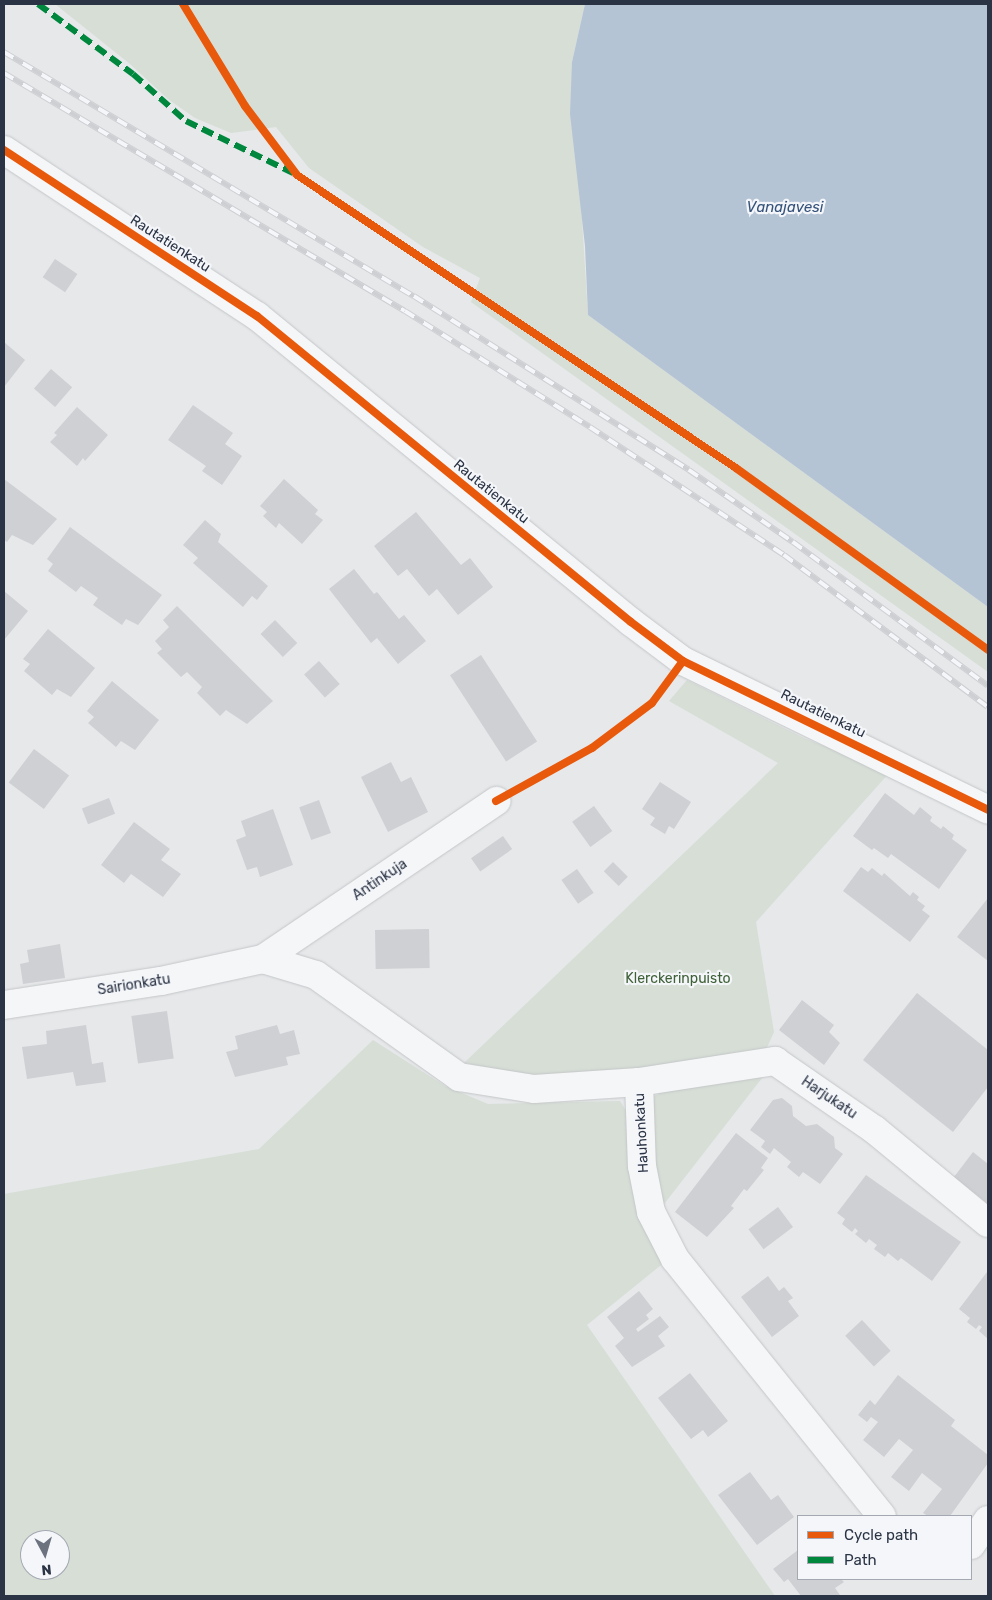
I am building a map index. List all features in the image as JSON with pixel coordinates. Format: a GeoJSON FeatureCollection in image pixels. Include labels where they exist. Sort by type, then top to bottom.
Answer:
{"type":"FeatureCollection","features":[{"type":"Feature","properties":{"kind":"street","name":"Rautatienkatu"},"geometry":{"type":"LineString","coordinates":[[4,150],[257,316],[616,610],[683,661],[988,810]]}},
{"type":"Feature","properties":{"kind":"street","name":"Antinkuja"},"geometry":{"type":"LineString","coordinates":[[263,959],[496,801]]}},
{"type":"Feature","properties":{"kind":"street","name":"Sairionkatu"},"geometry":{"type":"LineString","coordinates":[[4,1005],[161,981],[263,959]]}},
{"type":"Feature","properties":{"kind":"street","name":"Hauhonkatu"},"geometry":{"type":"LineString","coordinates":[[263,959],[316,975],[459,1076],[534,1089],[639,1082],[642,1166],[650,1212],[675,1259],[881,1515]]}},
{"type":"Feature","properties":{"kind":"street","name":"Harjukatu"},"geometry":{"type":"LineString","coordinates":[[639,1082],[775,1061],[875,1130],[988,1223]]}},
{"type":"Feature","properties":{"kind":"street"},"geometry":{"type":"LineString","coordinates":[[972,1543],[988,1520]]}},
{"type":"Feature","properties":{"kind":"green space"},"geometry":{"type":"Polygon","coordinates":[[[55,4],[585,4],[572,62],[588,315],[988,607],[988,672],[471,302],[480,278],[423,247],[309,168],[276,127],[231,133],[195,118],[168,99],[130,64],[55,4]]]}},
{"type":"Feature","properties":{"kind":"green space","name":"Klerckerinpuisto"},"geometry":{"type":"Polygon","coordinates":[[[687,680],[804,738],[890,772],[756,922],[774,1032],[764,1054],[635,1071],[541,1077],[464,1063],[778,763],[669,701],[687,680]]]}},
{"type":"Feature","properties":{"kind":"green space"},"geometry":{"type":"Polygon","coordinates":[[[373,1040],[445,1086],[488,1104],[620,1101],[630,1117],[666,1261],[587,1325],[775,1596],[4,1596],[4,1194],[259,1149],[373,1040]]]}},
{"type":"Feature","properties":{"kind":"green space"},"geometry":{"type":"Polygon","coordinates":[[[766,1073],[661,1208],[652,1173],[648,1099],[667,1090],[766,1073]]]}},
{"type":"Feature","properties":{"kind":"water","name":"Vanajavesi"},"geometry":{"type":"Polygon","coordinates":[[[585,4],[988,4],[988,607],[588,315],[585,246],[570,114],[572,62],[585,4]]]}},
{"type":"Feature","properties":{"kind":"building"},"geometry":{"type":"Polygon","coordinates":[[[55,259],[77,274],[65,292],[43,277],[55,259]]]}},
{"type":"Feature","properties":{"kind":"building"},"geometry":{"type":"Polygon","coordinates":[[[4,342],[25,360],[4,387],[4,342]]]}},
{"type":"Feature","properties":{"kind":"building"},"geometry":{"type":"Polygon","coordinates":[[[51,369],[72,387],[55,407],[34,389],[51,369]]]}},
{"type":"Feature","properties":{"kind":"building"},"geometry":{"type":"Polygon","coordinates":[[[193,405],[233,433],[225,444],[242,456],[222,485],[202,471],[206,466],[168,440],[193,405]]]}},
{"type":"Feature","properties":{"kind":"building"},"geometry":{"type":"Polygon","coordinates":[[[77,407],[108,435],[85,461],[83,458],[77,466],[50,442],[57,435],[54,433],[77,407]]]}},
{"type":"Feature","properties":{"kind":"building"},"geometry":{"type":"Polygon","coordinates":[[[4,479],[57,519],[33,545],[12,535],[7,542],[4,540],[4,479]]]}},
{"type":"Feature","properties":{"kind":"building"},"geometry":{"type":"Polygon","coordinates":[[[284,479],[318,510],[315,514],[323,520],[302,544],[279,523],[276,528],[263,516],[267,512],[260,506],[284,479]]]}},
{"type":"Feature","properties":{"kind":"building"},"geometry":{"type":"Polygon","coordinates":[[[416,512],[461,565],[470,558],[493,587],[458,615],[437,589],[429,596],[407,569],[398,576],[374,546],[416,512]]]}},
{"type":"Feature","properties":{"kind":"building"},"geometry":{"type":"Polygon","coordinates":[[[205,520],[221,534],[218,542],[268,586],[257,600],[252,596],[243,607],[193,563],[198,558],[183,545],[205,520]]]}},
{"type":"Feature","properties":{"kind":"building"},"geometry":{"type":"Polygon","coordinates":[[[70,527],[162,595],[138,625],[126,619],[122,625],[93,605],[98,598],[81,586],[76,592],[48,571],[53,564],[47,559],[70,527]]]}},
{"type":"Feature","properties":{"kind":"building"},"geometry":{"type":"Polygon","coordinates":[[[354,569],[374,594],[377,592],[399,619],[404,615],[426,641],[398,664],[377,638],[371,643],[329,589],[354,569]]]}},
{"type":"Feature","properties":{"kind":"building"},"geometry":{"type":"Polygon","coordinates":[[[4,591],[28,611],[4,640],[4,591]]]}},
{"type":"Feature","properties":{"kind":"building"},"geometry":{"type":"Polygon","coordinates":[[[177,606],[273,701],[247,724],[226,710],[220,716],[197,693],[202,687],[187,672],[181,677],[157,653],[162,649],[155,641],[169,627],[163,620],[177,606]]]}},
{"type":"Feature","properties":{"kind":"building"},"geometry":{"type":"Polygon","coordinates":[[[275,620],[297,643],[283,657],[261,634],[275,620]]]}},
{"type":"Feature","properties":{"kind":"building"},"geometry":{"type":"Polygon","coordinates":[[[48,629],[95,668],[71,697],[57,689],[52,695],[24,671],[30,664],[23,659],[48,629]]]}},
{"type":"Feature","properties":{"kind":"building"},"geometry":{"type":"Polygon","coordinates":[[[481,655],[537,741],[506,762],[450,675],[481,655]]]}},
{"type":"Feature","properties":{"kind":"building"},"geometry":{"type":"Polygon","coordinates":[[[319,661],[340,684],[325,697],[304,674],[319,661]]]}},
{"type":"Feature","properties":{"kind":"building"},"geometry":{"type":"Polygon","coordinates":[[[112,681],[159,720],[135,750],[121,741],[116,747],[88,723],[94,717],[87,711],[112,681]]]}},
{"type":"Feature","properties":{"kind":"building"},"geometry":{"type":"Polygon","coordinates":[[[34,749],[69,775],[44,809],[9,783],[34,749]]]}},
{"type":"Feature","properties":{"kind":"building"},"geometry":{"type":"Polygon","coordinates":[[[391,762],[401,782],[411,777],[428,812],[388,832],[361,777],[391,762]]]}},
{"type":"Feature","properties":{"kind":"building"},"geometry":{"type":"Polygon","coordinates":[[[660,782],[691,802],[674,829],[669,826],[665,834],[650,825],[655,818],[642,809],[660,782]]]}},
{"type":"Feature","properties":{"kind":"building"},"geometry":{"type":"Polygon","coordinates":[[[885,793],[914,815],[920,807],[932,817],[930,821],[941,829],[943,826],[954,835],[952,839],[967,850],[939,889],[891,854],[888,858],[874,848],[872,850],[853,836],[885,793]]]}},
{"type":"Feature","properties":{"kind":"building"},"geometry":{"type":"Polygon","coordinates":[[[109,798],[115,814],[88,824],[82,808],[109,798]]]}},
{"type":"Feature","properties":{"kind":"building"},"geometry":{"type":"Polygon","coordinates":[[[319,800],[331,833],[311,840],[299,807],[319,800]]]}},
{"type":"Feature","properties":{"kind":"building"},"geometry":{"type":"Polygon","coordinates":[[[594,806],[612,831],[590,847],[572,822],[594,806]]]}},
{"type":"Feature","properties":{"kind":"building"},"geometry":{"type":"Polygon","coordinates":[[[273,809],[293,865],[260,877],[257,867],[247,870],[236,840],[246,836],[241,821],[273,809]]]}},
{"type":"Feature","properties":{"kind":"building"},"geometry":{"type":"Polygon","coordinates":[[[134,822],[170,849],[161,860],[181,874],[163,897],[131,874],[124,883],[101,865],[134,822]]]}},
{"type":"Feature","properties":{"kind":"building"},"geometry":{"type":"Polygon","coordinates":[[[503,836],[512,849],[480,871],[471,858],[503,836]]]}},
{"type":"Feature","properties":{"kind":"building"},"geometry":{"type":"Polygon","coordinates":[[[613,862],[628,877],[619,886],[604,871],[613,862]]]}},
{"type":"Feature","properties":{"kind":"building"},"geometry":{"type":"Polygon","coordinates":[[[861,867],[868,872],[872,868],[882,876],[884,873],[910,896],[913,892],[919,897],[917,900],[925,906],[922,910],[930,916],[910,942],[843,891],[861,867]]]}},
{"type":"Feature","properties":{"kind":"building"},"geometry":{"type":"Polygon","coordinates":[[[577,869],[594,893],[578,904],[561,880],[577,869]]]}},
{"type":"Feature","properties":{"kind":"building"},"geometry":{"type":"Polygon","coordinates":[[[988,898],[988,961],[957,937],[988,898]]]}},
{"type":"Feature","properties":{"kind":"building"},"geometry":{"type":"Polygon","coordinates":[[[429,929],[430,968],[376,969],[375,930],[429,929]]]}},
{"type":"Feature","properties":{"kind":"building"},"geometry":{"type":"Polygon","coordinates":[[[60,944],[65,978],[23,984],[20,964],[29,962],[27,950],[60,944]]]}},
{"type":"Feature","properties":{"kind":"building"},"geometry":{"type":"Polygon","coordinates":[[[917,993],[988,1050],[988,1087],[953,1132],[863,1060],[917,993]]]}},
{"type":"Feature","properties":{"kind":"building"},"geometry":{"type":"Polygon","coordinates":[[[802,1000],[834,1025],[829,1032],[840,1043],[824,1065],[779,1030],[802,1000]]]}},
{"type":"Feature","properties":{"kind":"building"},"geometry":{"type":"Polygon","coordinates":[[[167,1011],[174,1059],[138,1064],[131,1016],[167,1011]]]}},
{"type":"Feature","properties":{"kind":"building"},"geometry":{"type":"Polygon","coordinates":[[[86,1025],[92,1064],[103,1062],[106,1082],[76,1086],[73,1072],[27,1079],[22,1047],[47,1044],[46,1031],[86,1025]]]}},
{"type":"Feature","properties":{"kind":"building"},"geometry":{"type":"Polygon","coordinates":[[[277,1025],[280,1034],[294,1030],[300,1054],[286,1057],[288,1065],[235,1077],[226,1052],[238,1049],[235,1036],[277,1025]]]}},
{"type":"Feature","properties":{"kind":"building"},"geometry":{"type":"Polygon","coordinates":[[[782,1098],[792,1106],[793,1116],[806,1126],[817,1124],[834,1137],[835,1148],[843,1154],[820,1184],[803,1172],[799,1177],[787,1167],[791,1162],[774,1148],[770,1154],[761,1147],[765,1141],[750,1130],[773,1100],[782,1098]]]}},
{"type":"Feature","properties":{"kind":"building"},"geometry":{"type":"Polygon","coordinates":[[[736,1133],[768,1158],[761,1168],[764,1170],[747,1191],[744,1189],[731,1206],[734,1208],[707,1237],[675,1212],[736,1133]]]}},
{"type":"Feature","properties":{"kind":"building"},"geometry":{"type":"Polygon","coordinates":[[[973,1152],[988,1164],[988,1204],[954,1177],[973,1152]]]}},
{"type":"Feature","properties":{"kind":"building"},"geometry":{"type":"Polygon","coordinates":[[[866,1175],[961,1242],[932,1281],[901,1258],[898,1261],[888,1253],[885,1257],[874,1249],[877,1245],[869,1239],[866,1243],[855,1234],[858,1231],[855,1228],[852,1232],[842,1224],[845,1219],[837,1213],[866,1175]]]}},
{"type":"Feature","properties":{"kind":"building"},"geometry":{"type":"Polygon","coordinates":[[[778,1207],[793,1227],[763,1249],[748,1229],[778,1207]]]}},
{"type":"Feature","properties":{"kind":"building"},"geometry":{"type":"Polygon","coordinates":[[[987,1272],[988,1339],[979,1331],[982,1327],[979,1325],[976,1329],[967,1322],[970,1318],[959,1309],[987,1272]]]}},
{"type":"Feature","properties":{"kind":"building"},"geometry":{"type":"Polygon","coordinates":[[[768,1276],[779,1291],[784,1287],[793,1298],[788,1301],[799,1316],[772,1337],[741,1297],[768,1276]]]}},
{"type":"Feature","properties":{"kind":"building"},"geometry":{"type":"Polygon","coordinates":[[[639,1291],[653,1309],[646,1315],[649,1319],[636,1329],[638,1332],[660,1316],[669,1327],[658,1336],[665,1346],[632,1367],[615,1346],[624,1338],[607,1317],[639,1291]]]}},
{"type":"Feature","properties":{"kind":"building"},"geometry":{"type":"Polygon","coordinates":[[[862,1320],[891,1351],[874,1366],[845,1336],[862,1320]]]}},
{"type":"Feature","properties":{"kind":"building"},"geometry":{"type":"Polygon","coordinates":[[[690,1373],[728,1421],[708,1437],[703,1430],[691,1439],[658,1398],[690,1373]]]}},
{"type":"Feature","properties":{"kind":"building"},"geometry":{"type":"Polygon","coordinates":[[[898,1375],[955,1420],[951,1426],[988,1455],[988,1463],[951,1515],[926,1515],[923,1513],[942,1489],[922,1473],[909,1491],[891,1477],[913,1450],[899,1439],[884,1457],[863,1440],[878,1422],[871,1417],[867,1422],[858,1415],[870,1400],[875,1405],[898,1375]]]}},
{"type":"Feature","properties":{"kind":"building"},"geometry":{"type":"Polygon","coordinates":[[[750,1472],[771,1500],[778,1495],[794,1517],[757,1545],[718,1495],[750,1472]]]}},
{"type":"Feature","properties":{"kind":"building"},"geometry":{"type":"Polygon","coordinates":[[[797,1551],[797,1580],[842,1580],[844,1582],[835,1588],[840,1595],[801,1596],[788,1579],[784,1582],[773,1569],[797,1551]]]}},
{"type":"Feature","properties":{"kind":"railway"},"geometry":{"type":"LineString","coordinates":[[4,52],[414,296],[689,470],[793,542],[988,686]]}},
{"type":"Feature","properties":{"kind":"railway"},"geometry":{"type":"LineString","coordinates":[[4,73],[405,311],[590,427],[784,555],[988,707]]}},
{"type":"Feature","properties":{"kind":"marked path"},"geometry":{"type":"LineString","coordinates":[[38,4],[133,74],[186,121],[293,173]]}},
{"type":"Feature","properties":{"kind":"cycle path"},"geometry":{"type":"LineString","coordinates":[[183,4],[245,106],[297,175],[736,468],[988,650]]}},
{"type":"Feature","properties":{"kind":"cycle path"},"geometry":{"type":"LineString","coordinates":[[4,150],[257,316],[631,622],[683,661],[988,810]]}},
{"type":"Feature","properties":{"kind":"cycle path"},"geometry":{"type":"LineString","coordinates":[[496,801],[592,748],[652,703],[683,661]]}}]}
